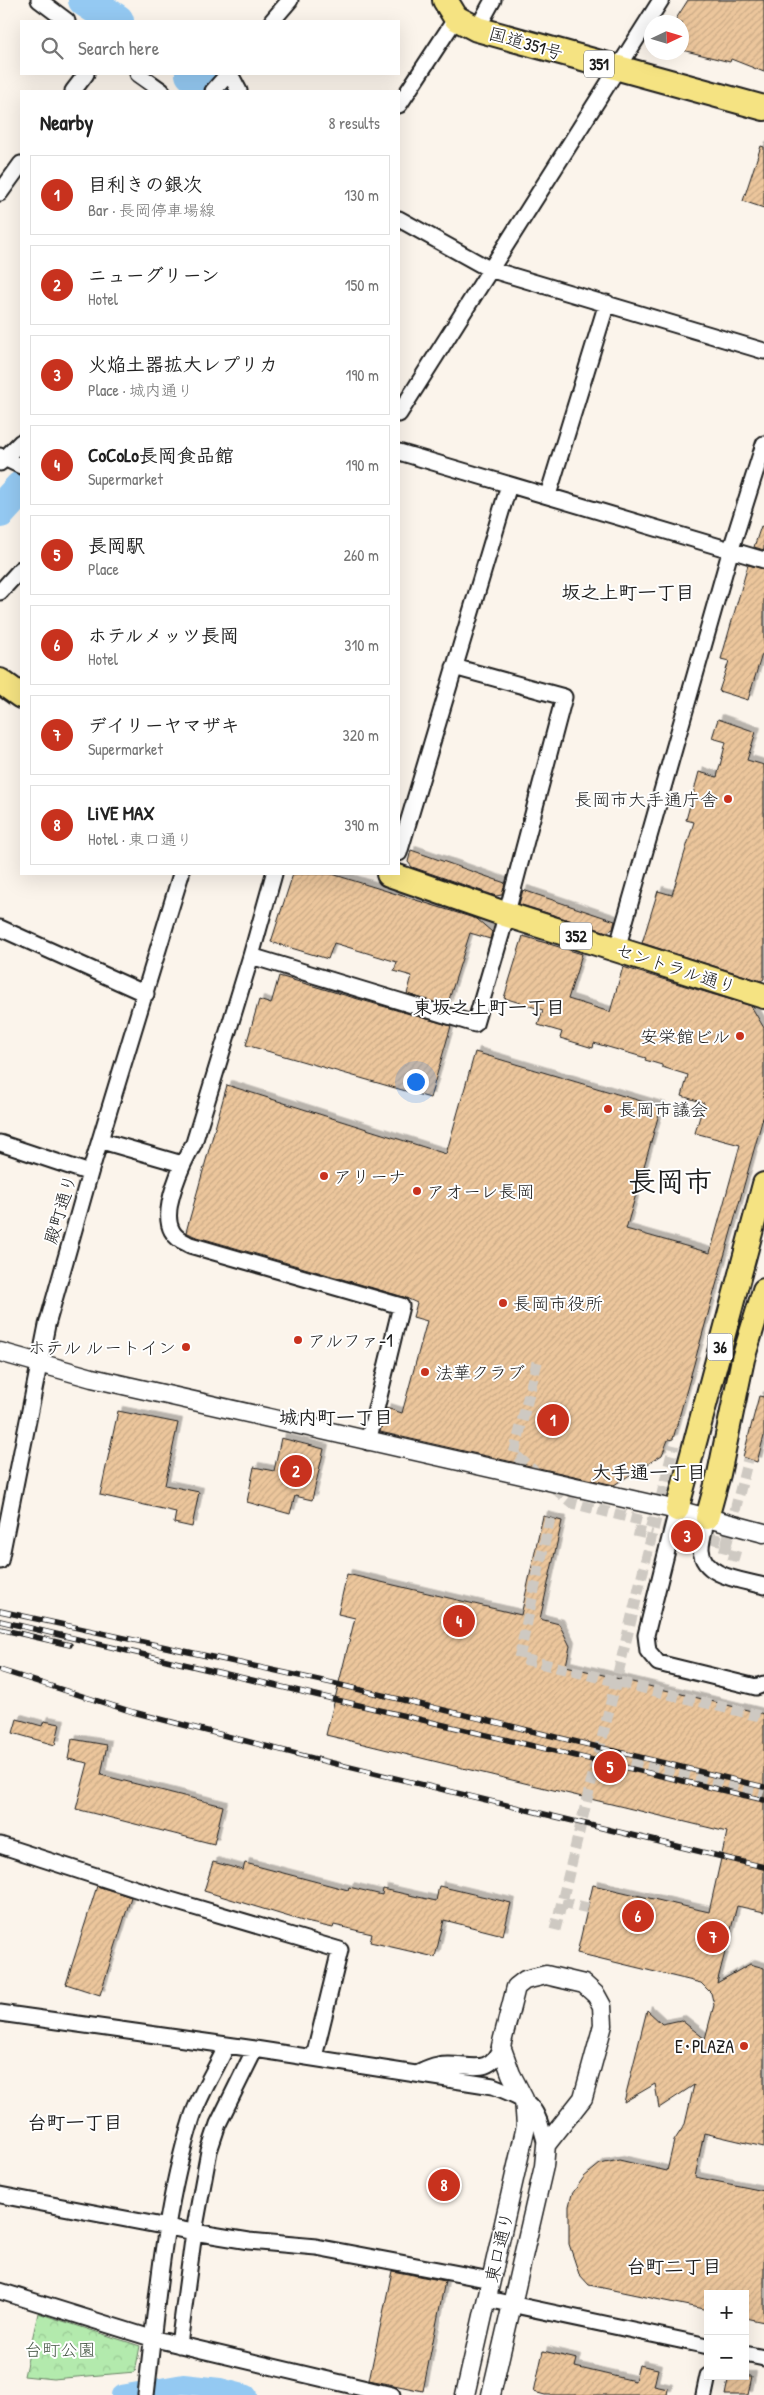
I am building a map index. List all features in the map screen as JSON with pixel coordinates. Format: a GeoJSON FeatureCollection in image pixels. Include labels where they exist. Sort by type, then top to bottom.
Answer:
{"type":"FeatureCollection","features":[{"type":"Feature","properties":{"kind":"highway","name":"国道351号"},"geometry":{"type":"LineString","coordinates":[[450,9],[477,29],[764,108]]}},
{"type":"Feature","properties":{"kind":"highway"},"geometry":{"type":"LineString","coordinates":[[0,682],[20,695]]}},
{"type":"Feature","properties":{"kind":"highway","name":"セントラル通り"},"geometry":{"type":"LineString","coordinates":[[400,872],[505,914],[764,996]]}},
{"type":"Feature","properties":{"kind":"main road","name":"36"},"geometry":{"type":"LineString","coordinates":[[677,1510],[764,1184]]}},
{"type":"Feature","properties":{"kind":"main road","name":"36"},"geometry":{"type":"LineString","coordinates":[[707,1518],[719,1474],[743,1359],[763,1301]]}},
{"type":"Feature","properties":{"kind":"street"},"geometry":{"type":"LineString","coordinates":[[38,0],[66,20]]}},
{"type":"Feature","properties":{"kind":"street"},"geometry":{"type":"LineString","coordinates":[[273,20],[290,0]]}},
{"type":"Feature","properties":{"kind":"street"},"geometry":{"type":"LineString","coordinates":[[477,29],[493,0]]}},
{"type":"Feature","properties":{"kind":"street"},"geometry":{"type":"LineString","coordinates":[[400,412],[661,0]]}},
{"type":"Feature","properties":{"kind":"street"},"geometry":{"type":"LineString","coordinates":[[400,102],[450,9]]}},
{"type":"Feature","properties":{"kind":"street"},"geometry":{"type":"LineString","coordinates":[[74,90],[85,75]]}},
{"type":"Feature","properties":{"kind":"street"},"geometry":{"type":"LineString","coordinates":[[139,75],[161,90]]}},
{"type":"Feature","properties":{"kind":"street"},"geometry":{"type":"LineString","coordinates":[[222,81],[237,90]]}},
{"type":"Feature","properties":{"kind":"street"},"geometry":{"type":"LineString","coordinates":[[0,193],[20,165]]}},
{"type":"Feature","properties":{"kind":"street"},"geometry":{"type":"LineString","coordinates":[[400,221],[490,269],[764,351]]}},
{"type":"Feature","properties":{"kind":"street"},"geometry":{"type":"LineString","coordinates":[[548,495],[607,303]]}},
{"type":"Feature","properties":{"kind":"street"},"geometry":{"type":"LineString","coordinates":[[20,443],[2,459],[20,466]]}},
{"type":"Feature","properties":{"kind":"street"},"geometry":{"type":"LineString","coordinates":[[617,949],[764,444]]}},
{"type":"Feature","properties":{"kind":"street"},"geometry":{"type":"LineString","coordinates":[[400,452],[764,560]]}},
{"type":"Feature","properties":{"kind":"street"},"geometry":{"type":"LineString","coordinates":[[400,846],[509,485]]}},
{"type":"Feature","properties":{"kind":"street"},"geometry":{"type":"LineString","coordinates":[[0,592],[20,570]]}},
{"type":"Feature","properties":{"kind":"street"},"geometry":{"type":"LineString","coordinates":[[251,956],[475,1024],[564,697],[454,667]]}},
{"type":"Feature","properties":{"kind":"street","name":"殿町通り"},"geometry":{"type":"LineString","coordinates":[[0,1561],[38,1364],[64,1263],[181,875]]}},
{"type":"Feature","properties":{"kind":"street"},"geometry":{"type":"LineString","coordinates":[[274,875],[194,1143],[182,1164],[170,1207],[171,1230],[176,1238],[190,1245],[401,1306],[368,1442]]}},
{"type":"Feature","properties":{"kind":"street"},"geometry":{"type":"LineString","coordinates":[[0,928],[146,994]]}},
{"type":"Feature","properties":{"kind":"street"},"geometry":{"type":"LineString","coordinates":[[102,1140],[182,1164]]}},
{"type":"Feature","properties":{"kind":"street"},"geometry":{"type":"LineString","coordinates":[[0,1143],[90,1173]]}},
{"type":"Feature","properties":{"kind":"street"},"geometry":{"type":"LineString","coordinates":[[0,1352],[92,1378],[368,1442],[677,1510],[764,1533]]}},
{"type":"Feature","properties":{"kind":"street"},"geometry":{"type":"LineString","coordinates":[[677,1510],[646,1635],[648,1651],[658,1663],[761,1686]]}},
{"type":"Feature","properties":{"kind":"street"},"geometry":{"type":"LineString","coordinates":[[707,1518],[701,1548],[703,1562],[713,1571],[764,1586]]}},
{"type":"Feature","properties":{"kind":"street"},"geometry":{"type":"LineString","coordinates":[[0,1845],[167,1899],[340,1950],[314,2057]]}},
{"type":"Feature","properties":{"kind":"street"},"geometry":{"type":"LineString","coordinates":[[416,2074],[438,2066],[473,2068],[488,2065],[494,2061],[502,2046],[516,1987],[525,1980],[546,1975],[584,1984],[596,1995],[602,2006],[603,2025],[582,2098],[546,2146]]}},
{"type":"Feature","properties":{"kind":"street"},"geometry":{"type":"LineString","coordinates":[[0,2013],[255,2048],[493,2086],[524,2099]]}},
{"type":"Feature","properties":{"kind":"street"},"geometry":{"type":"LineString","coordinates":[[146,2395],[151,2357],[151,2338],[167,2227],[179,2166],[193,2115],[227,2045]]}},
{"type":"Feature","properties":{"kind":"street"},"geometry":{"type":"LineString","coordinates":[[502,2046],[511,2074],[524,2099],[534,2109],[546,2146]]}},
{"type":"Feature","properties":{"kind":"street"},"geometry":{"type":"LineString","coordinates":[[179,2344],[194,2232],[209,2151],[218,2124],[255,2048]]}},
{"type":"Feature","properties":{"kind":"street","name":"東口通り"},"geometry":{"type":"LineString","coordinates":[[465,2395],[523,2140],[526,2113],[524,2099]]}},
{"type":"Feature","properties":{"kind":"street","name":"東口通り"},"geometry":{"type":"LineString","coordinates":[[490,2395],[544,2166],[546,2146]]}},
{"type":"Feature","properties":{"kind":"street"},"geometry":{"type":"LineString","coordinates":[[0,2195],[194,2232],[249,2241],[316,2247],[491,2280]]}},
{"type":"Feature","properties":{"kind":"street"},"geometry":{"type":"LineString","coordinates":[[0,2291],[151,2338],[392,2395]]}},
{"type":"Feature","properties":{"kind":"street"},"geometry":{"type":"LineString","coordinates":[[487,2299],[704,2345]]}},
{"type":"Feature","properties":{"kind":"street"},"geometry":{"type":"LineString","coordinates":[[749,2355],[764,2358]]}},
{"type":"Feature","properties":{"kind":"street"},"geometry":{"type":"LineString","coordinates":[[704,2395],[707,2380]]}},
{"type":"Feature","properties":{"kind":"green space","name":"台町公園"},"geometry":{"type":"Polygon","coordinates":[[[38,2313],[140,2346],[135,2372],[53,2379],[24,2376],[38,2313]]]}},
{"type":"Feature","properties":{"kind":"building"},"geometry":{"type":"Polygon","coordinates":[[[688,0],[764,0],[764,72],[731,59],[730,62],[689,52],[689,15],[678,15],[688,0]]]}},
{"type":"Feature","properties":{"kind":"building"},"geometry":{"type":"Polygon","coordinates":[[[761,146],[764,147],[764,208],[743,201],[761,146]]]}},
{"type":"Feature","properties":{"kind":"building"},"geometry":{"type":"Polygon","coordinates":[[[761,526],[764,527],[764,550],[754,547],[761,526]]]}},
{"type":"Feature","properties":{"kind":"building"},"geometry":{"type":"Polygon","coordinates":[[[748,565],[764,569],[764,654],[762,654],[748,700],[719,691],[729,661],[721,659],[748,565]]]}},
{"type":"Feature","properties":{"kind":"building"},"geometry":{"type":"Polygon","coordinates":[[[718,719],[756,732],[747,760],[764,765],[764,979],[761,981],[642,943],[658,891],[672,895],[694,822],[686,820],[699,772],[717,777],[726,742],[712,738],[718,719]]]}},
{"type":"Feature","properties":{"kind":"building"},"geometry":{"type":"Polygon","coordinates":[[[411,850],[505,883],[502,895],[496,896],[412,867],[408,862],[411,850]]]}},
{"type":"Feature","properties":{"kind":"building"},"geometry":{"type":"Polygon","coordinates":[[[293,875],[335,875],[477,919],[492,932],[490,939],[470,933],[447,1006],[407,994],[412,976],[394,971],[397,962],[334,943],[328,959],[271,942],[293,875]]]}},
{"type":"Feature","properties":{"kind":"building"},"geometry":{"type":"Polygon","coordinates":[[[523,890],[615,921],[613,929],[607,932],[519,904],[523,890]]]}},
{"type":"Feature","properties":{"kind":"building"},"geometry":{"type":"Polygon","coordinates":[[[523,936],[582,954],[568,999],[610,1012],[623,967],[751,1006],[764,1028],[764,1114],[673,1439],[668,1440],[662,1455],[614,1485],[380,1432],[386,1408],[402,1413],[427,1321],[413,1317],[417,1303],[404,1297],[194,1236],[186,1232],[227,1085],[446,1154],[475,1052],[661,1107],[626,1229],[710,1253],[740,1145],[695,1133],[704,1103],[682,1096],[688,1075],[662,1067],[662,1065],[645,1060],[646,1058],[594,1043],[593,1048],[560,1038],[562,1032],[538,1025],[543,1010],[504,998],[523,936]]]}},
{"type":"Feature","properties":{"kind":"building"},"geometry":{"type":"Polygon","coordinates":[[[279,976],[451,1026],[430,1098],[246,1045],[259,1000],[271,1004],[279,976]]]}},
{"type":"Feature","properties":{"kind":"building"},"geometry":{"type":"Polygon","coordinates":[[[759,1396],[764,1397],[764,1436],[757,1462],[743,1457],[759,1396]]]}},
{"type":"Feature","properties":{"kind":"building"},"geometry":{"type":"Polygon","coordinates":[[[118,1411],[178,1423],[165,1485],[199,1492],[192,1527],[174,1523],[176,1512],[100,1495],[118,1411]]]}},
{"type":"Feature","properties":{"kind":"building"},"geometry":{"type":"Polygon","coordinates":[[[281,1438],[324,1449],[312,1500],[295,1496],[290,1514],[247,1502],[254,1467],[274,1471],[281,1438]]]}},
{"type":"Feature","properties":{"kind":"building"},"geometry":{"type":"Polygon","coordinates":[[[543,1516],[562,1521],[540,1619],[559,1624],[570,1646],[566,1666],[764,1714],[764,1912],[737,1906],[717,1983],[750,1964],[764,1968],[764,2147],[704,2133],[695,2177],[764,2191],[764,2322],[749,2319],[749,2290],[704,2290],[704,2309],[589,2285],[579,2274],[569,2244],[569,2206],[572,2194],[584,2177],[600,2164],[619,2160],[667,2171],[674,2141],[685,2124],[694,2085],[659,2108],[655,2084],[624,2102],[647,2010],[662,2024],[681,2020],[705,2039],[714,2005],[711,1993],[701,1983],[577,1953],[593,1885],[709,1912],[727,1832],[326,1735],[355,1618],[338,1614],[347,1574],[521,1615],[543,1516]]]}},
{"type":"Feature","properties":{"kind":"building"},"geometry":{"type":"Polygon","coordinates":[[[17,1719],[42,1726],[44,1721],[60,1724],[55,1745],[13,1733],[17,1719]]]}},
{"type":"Feature","properties":{"kind":"building"},"geometry":{"type":"Polygon","coordinates":[[[72,1739],[107,1745],[101,1775],[223,1806],[214,1844],[76,1809],[88,1763],[68,1759],[72,1739]]]}},
{"type":"Feature","properties":{"kind":"building"},"geometry":{"type":"Polygon","coordinates":[[[213,1862],[243,1870],[245,1863],[348,1890],[349,1887],[382,1895],[383,1889],[436,1901],[439,1886],[511,1903],[503,1935],[444,1920],[435,1957],[370,1942],[372,1934],[334,1925],[333,1928],[306,1922],[204,1891],[213,1862]]]}},
{"type":"Feature","properties":{"kind":"building"},"geometry":{"type":"Polygon","coordinates":[[[97,1886],[131,1897],[100,1995],[66,1984],[97,1886]]]}},
{"type":"Feature","properties":{"kind":"building"},"geometry":{"type":"Polygon","coordinates":[[[392,2271],[445,2281],[423,2391],[369,2380],[392,2271]]]}},
{"type":"Feature","properties":{"kind":"building"},"geometry":{"type":"Polygon","coordinates":[[[543,2351],[577,2359],[575,2367],[635,2381],[639,2365],[658,2369],[654,2386],[668,2389],[667,2395],[545,2395],[534,2392],[543,2351]]]}},
{"type":"Feature","properties":{"kind":"building"},"geometry":{"type":"Polygon","coordinates":[[[749,2376],[752,2376],[748,2395],[725,2395],[728,2380],[749,2380],[749,2376]]]}},
{"type":"Feature","properties":{"kind":"waterway"},"geometry":{"type":"LineString","coordinates":[[85,0],[115,20]]}},
{"type":"Feature","properties":{"kind":"waterway"},"geometry":{"type":"LineString","coordinates":[[193,75],[214,90]]}},
{"type":"Feature","properties":{"kind":"waterway"},"geometry":{"type":"LineString","coordinates":[[0,511],[20,489]]}},
{"type":"Feature","properties":{"kind":"waterway"},"geometry":{"type":"LineString","coordinates":[[121,2395],[183,2384],[220,2388],[247,2395]]}},
{"type":"Feature","properties":{"kind":"tunnel"},"geometry":{"type":"LineString","coordinates":[[537,1362],[514,1454],[572,1503],[727,1542],[748,1459]]}},
{"type":"Feature","properties":{"kind":"tunnel"},"geometry":{"type":"LineString","coordinates":[[555,1930],[674,1445]]}},
{"type":"Feature","properties":{"kind":"tunnel"},"geometry":{"type":"LineString","coordinates":[[550,1518],[519,1658],[764,1717]]}},
{"type":"Feature","properties":{"kind":"tunnel"},"geometry":{"type":"LineString","coordinates":[[634,1531],[652,1535]]}},
{"type":"Feature","properties":{"kind":"tunnel"},"geometry":{"type":"LineString","coordinates":[[727,1542],[724,1553],[742,1558]]}},
{"type":"Feature","properties":{"kind":"tunnel"},"geometry":{"type":"LineString","coordinates":[[599,1753],[764,1792]]}},
{"type":"Feature","properties":{"kind":"tunnel"},"geometry":{"type":"LineString","coordinates":[[562,1902],[588,1908]]}},
{"type":"Feature","properties":{"kind":"railway"},"geometry":{"type":"LineString","coordinates":[[0,1611],[332,1683],[764,1787]]}},
{"type":"Feature","properties":{"kind":"railway"},"geometry":{"type":"LineString","coordinates":[[0,1621],[764,1800]]}},
{"type":"Feature","properties":{"kind":"railway"},"geometry":{"type":"LineString","coordinates":[[0,1629],[70,1645]]}},
{"type":"Feature","properties":{"kind":"railway"},"geometry":{"type":"LineString","coordinates":[[0,1670],[133,1712],[316,1759],[764,1867]]}},
{"type":"Feature","properties":{"kind":"place","name":"長岡市大手通庁舎"},"geometry":{"type":"Point","coordinates":[728,799]}},
{"type":"Feature","properties":{"kind":"place","name":"安栄館ビル"},"geometry":{"type":"Point","coordinates":[740,1036]}},
{"type":"Feature","properties":{"kind":"place","name":"長岡市議会"},"geometry":{"type":"Point","coordinates":[608,1109]}},
{"type":"Feature","properties":{"kind":"place","name":"アリーナ"},"geometry":{"type":"Point","coordinates":[324,1176]}},
{"type":"Feature","properties":{"kind":"place","name":"アオーレ長岡"},"geometry":{"type":"Point","coordinates":[417,1191]}},
{"type":"Feature","properties":{"kind":"place","name":"長岡市役所"},"geometry":{"type":"Point","coordinates":[503,1303]}},
{"type":"Feature","properties":{"kind":"place","name":"アルファ-1"},"geometry":{"type":"Point","coordinates":[298,1340]}},
{"type":"Feature","properties":{"kind":"place","name":"ホテル ルートイン"},"geometry":{"type":"Point","coordinates":[186,1347]}},
{"type":"Feature","properties":{"kind":"place","name":"法華クラブ"},"geometry":{"type":"Point","coordinates":[425,1372]}},
{"type":"Feature","properties":{"kind":"place","name":"目利きの銀次"},"geometry":{"type":"Point","coordinates":[553,1420]}},
{"type":"Feature","properties":{"kind":"place","name":"ニューグリーン"},"geometry":{"type":"Point","coordinates":[296,1471]}},
{"type":"Feature","properties":{"kind":"place","name":"火焔土器拡大レプリカ"},"geometry":{"type":"Point","coordinates":[687,1536]}},
{"type":"Feature","properties":{"kind":"place","name":"CoCoLo長岡食品館"},"geometry":{"type":"Point","coordinates":[459,1621]}},
{"type":"Feature","properties":{"kind":"place","name":"長岡駅"},"geometry":{"type":"Point","coordinates":[610,1767]}},
{"type":"Feature","properties":{"kind":"place","name":"ホテルメッツ長岡"},"geometry":{"type":"Point","coordinates":[638,1916]}},
{"type":"Feature","properties":{"kind":"place","name":"デイリーヤマザキ"},"geometry":{"type":"Point","coordinates":[713,1937]}},
{"type":"Feature","properties":{"kind":"place","name":"E･PLAZA"},"geometry":{"type":"Point","coordinates":[744,2046]}},
{"type":"Feature","properties":{"kind":"place","name":"LiVE MAX"},"geometry":{"type":"Point","coordinates":[444,2185]}},
{"type":"Feature","properties":{"kind":"district","name":"坂之上町一丁目"},"geometry":{"type":"Point","coordinates":[628,592]}},
{"type":"Feature","properties":{"kind":"district","name":"東坂之上町一丁目"},"geometry":{"type":"Point","coordinates":[489,1007]}},
{"type":"Feature","properties":{"kind":"district","name":"長岡市"},"geometry":{"type":"Point","coordinates":[670,1181]}},
{"type":"Feature","properties":{"kind":"district","name":"城内町一丁目"},"geometry":{"type":"Point","coordinates":[336,1417]}},
{"type":"Feature","properties":{"kind":"district","name":"大手通一丁目"},"geometry":{"type":"Point","coordinates":[649,1472]}},
{"type":"Feature","properties":{"kind":"district","name":"台町一丁目"},"geometry":{"type":"Point","coordinates":[75,2122]}},
{"type":"Feature","properties":{"kind":"district","name":"台町二丁目"},"geometry":{"type":"Point","coordinates":[674,2266]}}]}
